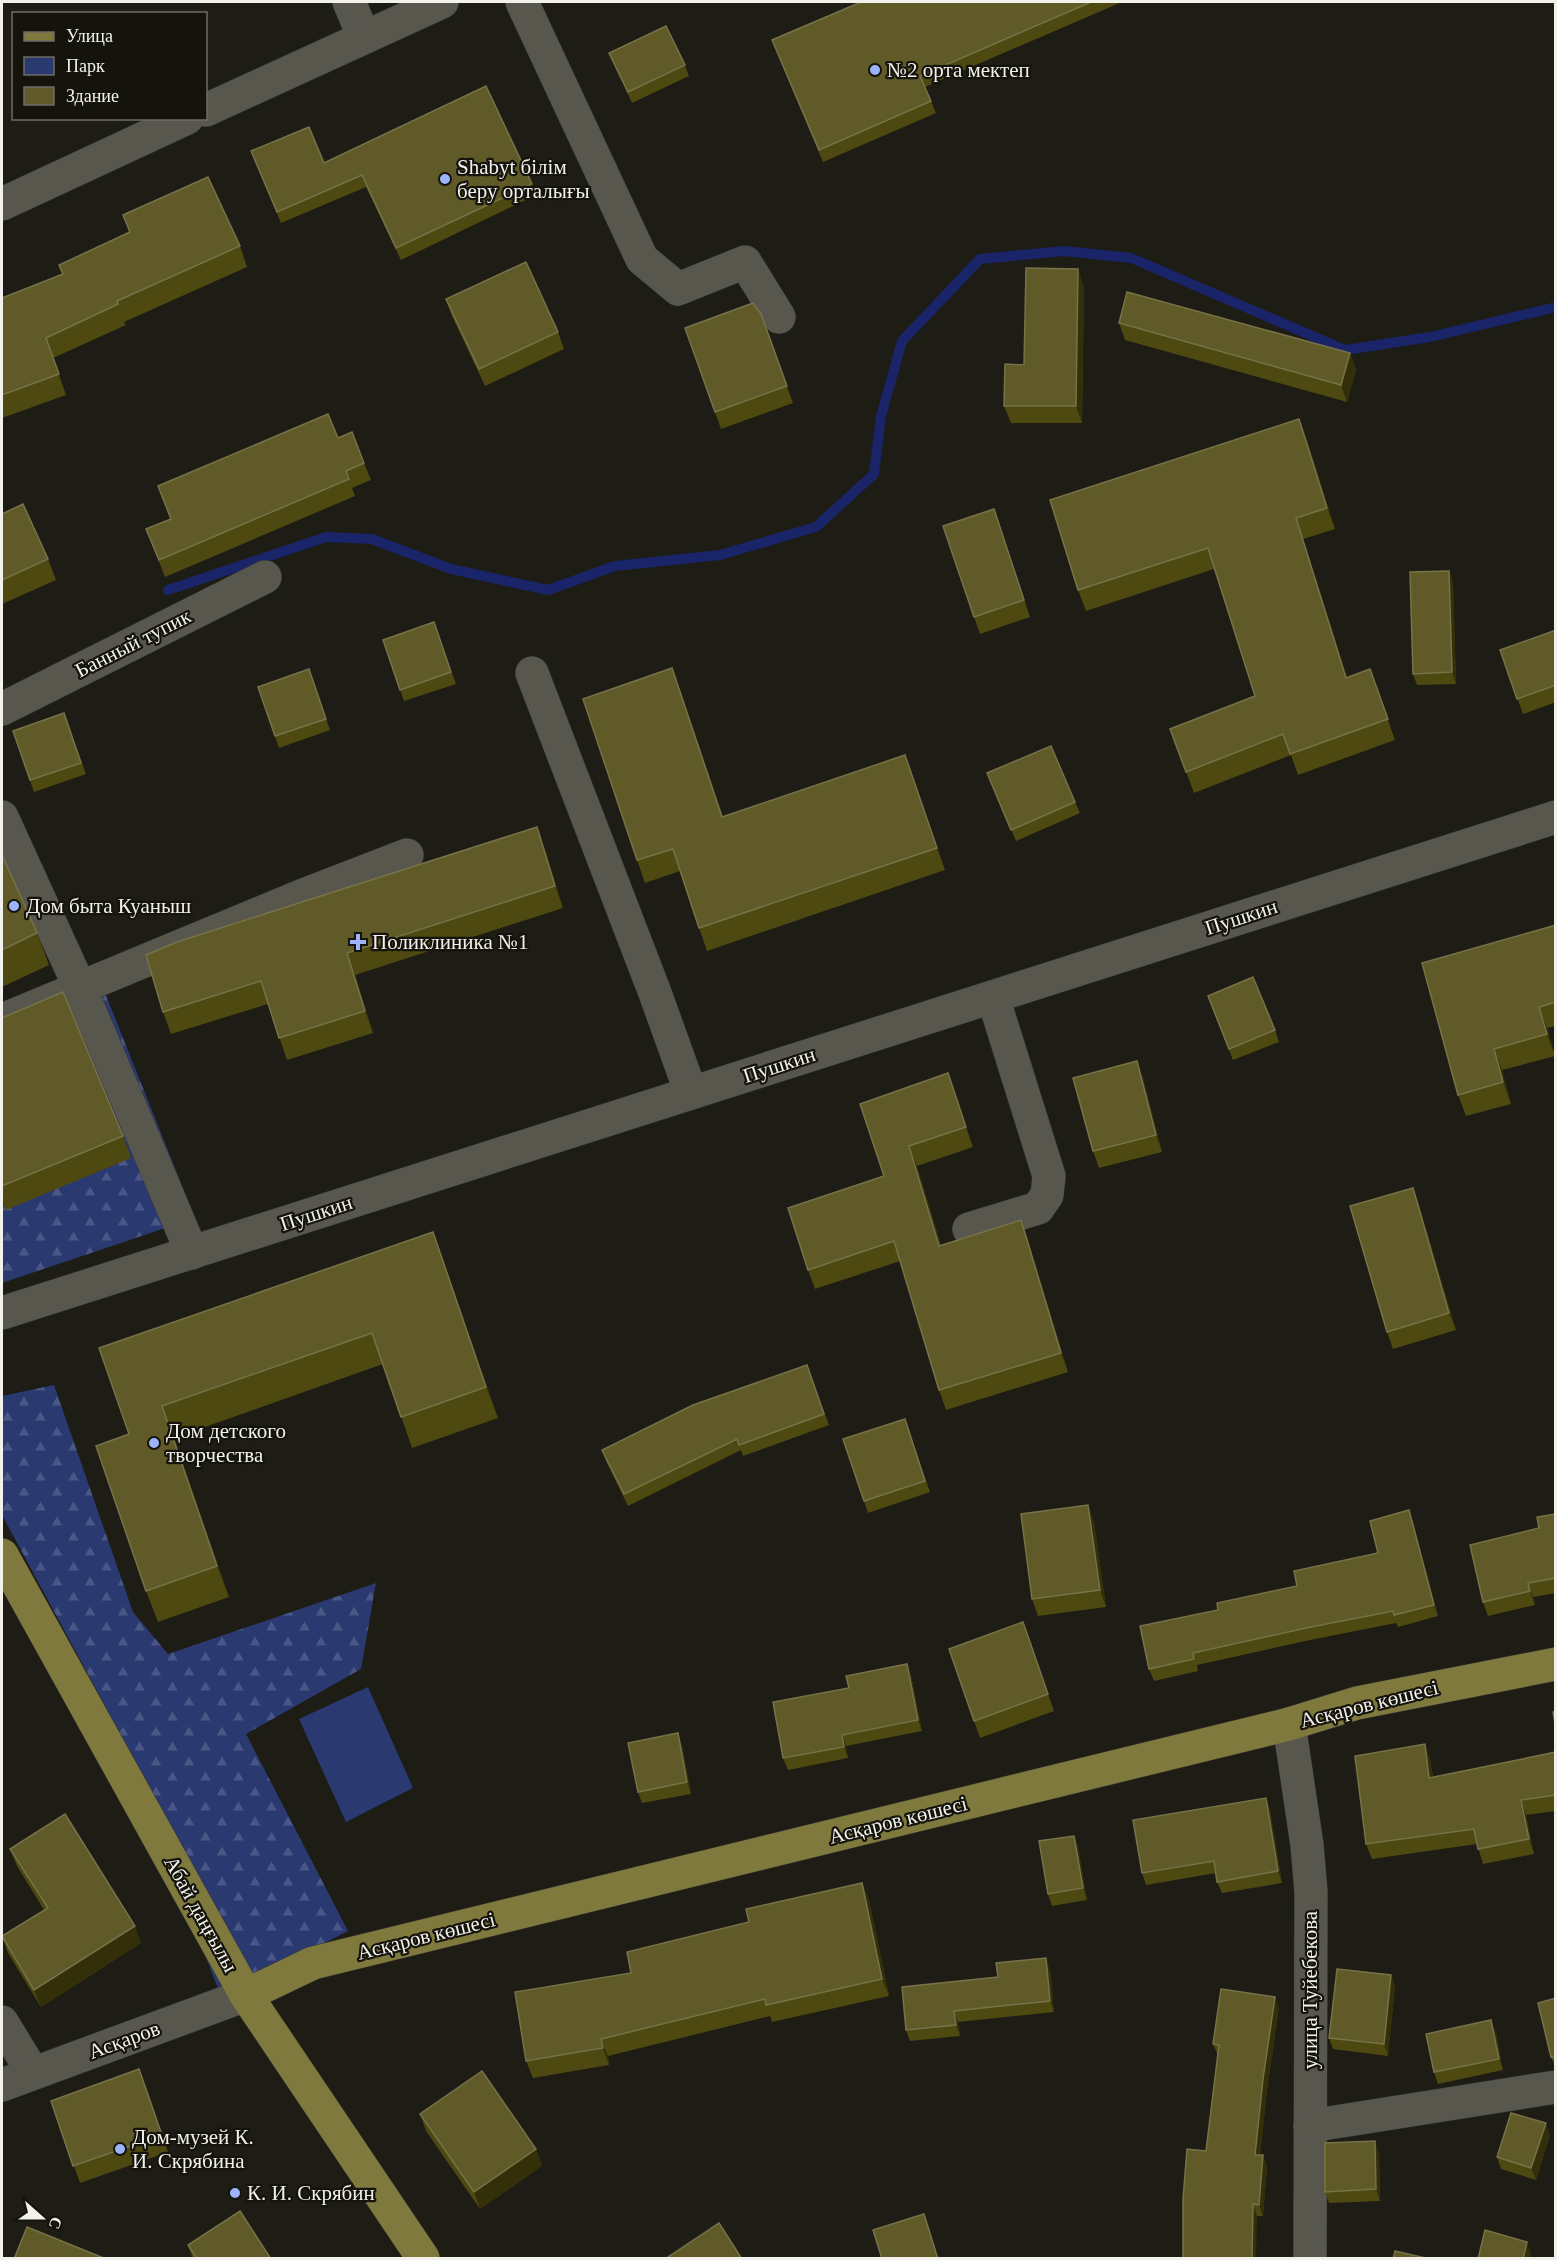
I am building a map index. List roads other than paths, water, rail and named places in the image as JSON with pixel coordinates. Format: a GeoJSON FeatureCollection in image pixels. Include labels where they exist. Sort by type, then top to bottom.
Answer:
{"type":"FeatureCollection","features":[{"type":"Feature","properties":{"kind":"main road","name":"Абай даңғылы"},"geometry":{"type":"LineString","coordinates":[[2,1555],[246,1995],[423,2259]]}},
{"type":"Feature","properties":{"kind":"main road","name":"Асқаров көшесі"},"geometry":{"type":"LineString","coordinates":[[246,1995],[313,1963],[1289,1724],[1357,1703],[1556,1665]]}},
{"type":"Feature","properties":{"kind":"street"},"geometry":{"type":"LineString","coordinates":[[349,2],[364,37]]}},
{"type":"Feature","properties":{"kind":"street"},"geometry":{"type":"LineString","coordinates":[[207,110],[442,2]]}},
{"type":"Feature","properties":{"kind":"street"},"geometry":{"type":"LineString","coordinates":[[522,2],[642,259],[678,289],[745,262],[779,317]]}},
{"type":"Feature","properties":{"kind":"street"},"geometry":{"type":"LineString","coordinates":[[2,204],[183,120]]}},
{"type":"Feature","properties":{"kind":"street","name":"Банный тупик"},"geometry":{"type":"LineString","coordinates":[[2,709],[265,577]]}},
{"type":"Feature","properties":{"kind":"street"},"geometry":{"type":"LineString","coordinates":[[532,674],[655,993],[691,1093]]}},
{"type":"Feature","properties":{"kind":"street"},"geometry":{"type":"LineString","coordinates":[[2,817],[80,988],[192,1253]]}},
{"type":"Feature","properties":{"kind":"street","name":"Пушкин"},"geometry":{"type":"LineString","coordinates":[[2,1313],[1556,817]]}},
{"type":"Feature","properties":{"kind":"street"},"geometry":{"type":"LineString","coordinates":[[2,1020],[301,896],[407,855]]}},
{"type":"Feature","properties":{"kind":"street"},"geometry":{"type":"LineString","coordinates":[[969,1229],[1038,1208],[1047,1195],[1049,1176],[993,997]]}},
{"type":"Feature","properties":{"kind":"street","name":"улица Туйебекова"},"geometry":{"type":"LineString","coordinates":[[1289,1724],[1307,1845],[1311,1892],[1310,2259]]}},
{"type":"Feature","properties":{"kind":"street","name":"Асқаров"},"geometry":{"type":"LineString","coordinates":[[2,2085],[246,1995]]}},
{"type":"Feature","properties":{"kind":"street"},"geometry":{"type":"LineString","coordinates":[[2,2022],[33,2073]]}},
{"type":"Feature","properties":{"kind":"street"},"geometry":{"type":"LineString","coordinates":[[1310,2126],[1556,2087]]}},
{"type":"Feature","properties":{"kind":"waterway"},"geometry":{"type":"LineString","coordinates":[[168,590],[326,537],[372,539],[451,569],[548,590],[615,566],[720,555],[816,527],[874,474],[881,416],[902,341],[980,259],[1064,251],[1131,258],[1345,350],[1430,337],[1556,307]]}},
{"type":"Feature","properties":{"kind":"place","name":"№2 орта мектеп"},"geometry":{"type":"Point","coordinates":[875,70]}},
{"type":"Feature","properties":{"kind":"place","name":"Shabyt білім беру орталығы"},"geometry":{"type":"Point","coordinates":[445,179]}},
{"type":"Feature","properties":{"kind":"place","name":"Дом быта Куаныш"},"geometry":{"type":"Point","coordinates":[14,906]}},
{"type":"Feature","properties":{"kind":"place","name":"Поликлиника №1"},"geometry":{"type":"Point","coordinates":[358,942]}},
{"type":"Feature","properties":{"kind":"place","name":"Дом детского творчества"},"geometry":{"type":"Point","coordinates":[154,1443]}},
{"type":"Feature","properties":{"kind":"place","name":"Дом-музей К. И. Скрябина"},"geometry":{"type":"Point","coordinates":[120,2149]}},
{"type":"Feature","properties":{"kind":"place","name":"К. И. Скрябин"},"geometry":{"type":"Point","coordinates":[235,2193]}}]}
